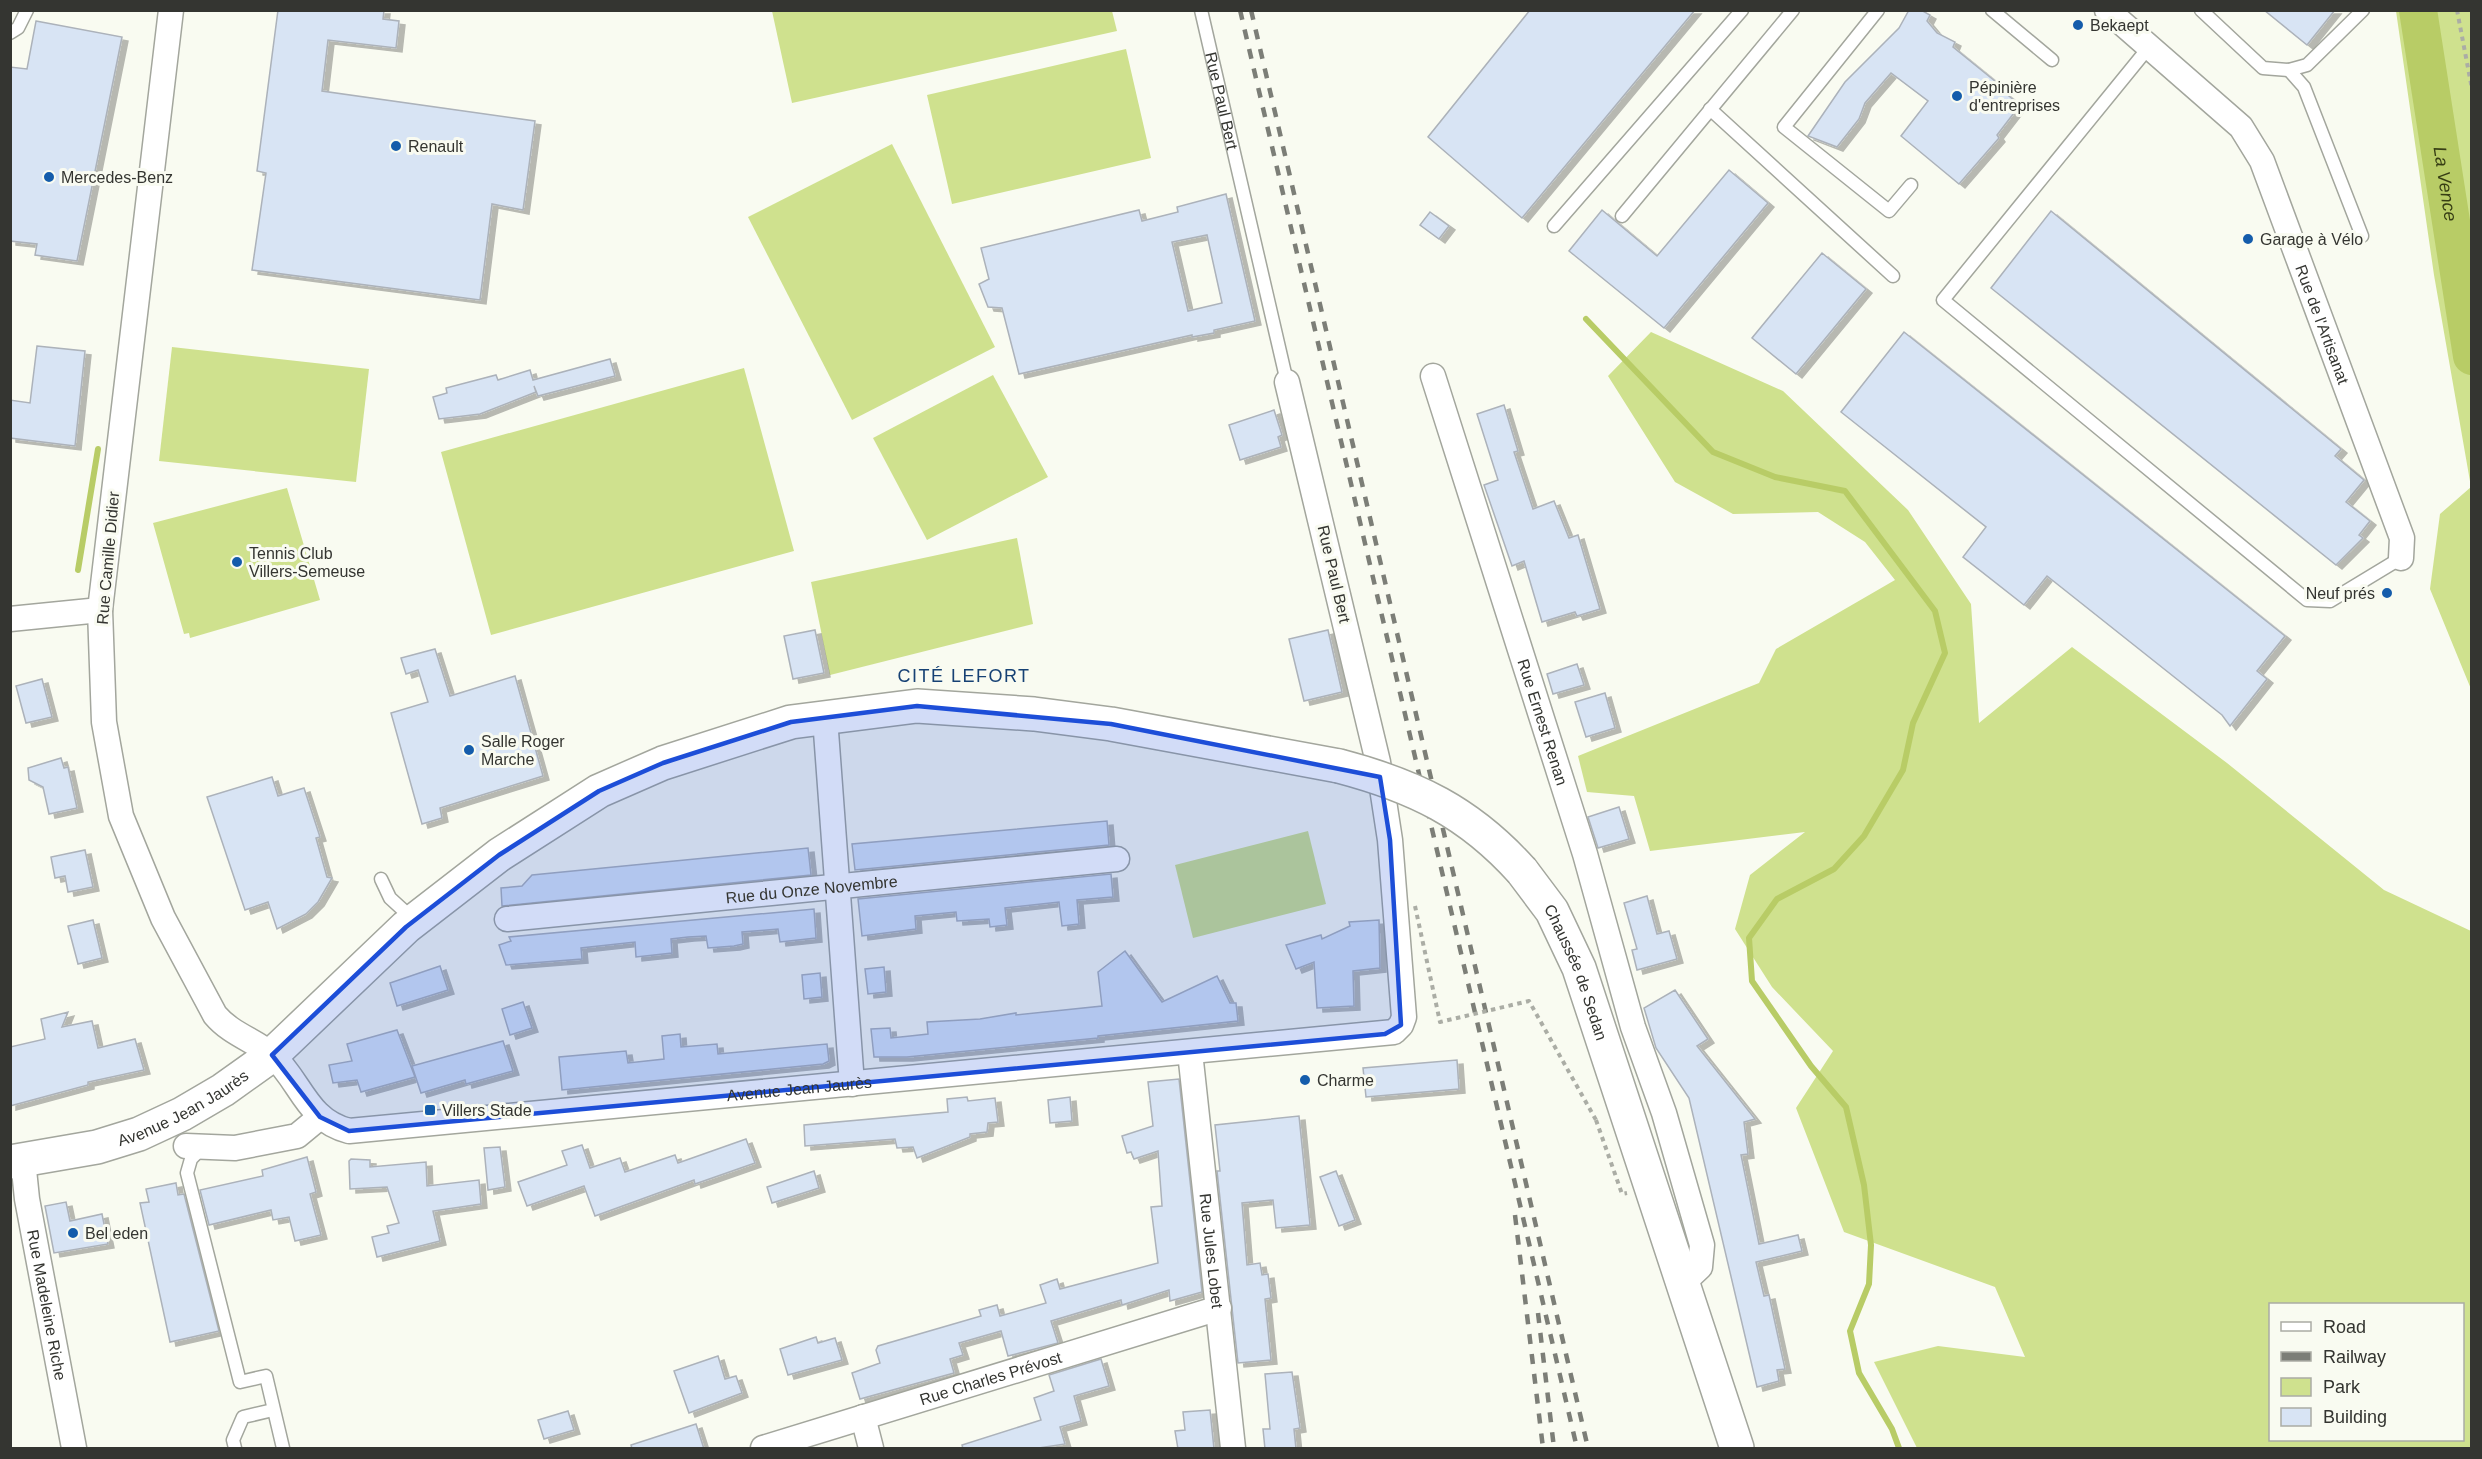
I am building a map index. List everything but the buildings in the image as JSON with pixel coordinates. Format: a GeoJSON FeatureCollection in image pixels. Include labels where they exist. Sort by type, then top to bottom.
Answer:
{"type":"FeatureCollection","features":[{"type":"Feature","properties":{"kind":"main road","name":"Chaussée de Sedan"},"geometry":{"type":"LineString","coordinates":[[272,1055],[415,921],[500,855],[599,792],[663,763],[792,722],[917,706],[1034,714],[1111,724],[1339,766],[1384,778],[1441,803],[1486,834],[1522,871],[1552,911],[1575,957],[1737,1449]]}},
{"type":"Feature","properties":{"kind":"main road","name":"Avenue Jean Jaurès"},"geometry":{"type":"LineString","coordinates":[[17,1161],[97,1148],[139,1134],[182,1114],[223,1090],[272,1055]]}},
{"type":"Feature","properties":{"kind":"street","name":"Rue Camille Didier"},"geometry":{"type":"LineString","coordinates":[[171,10],[100,610],[104,722],[121,816],[163,918],[215,1015],[225,1027],[272,1055]]}},
{"type":"Feature","properties":{"kind":"street","name":"Rue de l'Artisanat"},"geometry":{"type":"LineString","coordinates":[[2107,10],[2241,127],[2262,161],[2402,538],[2401,558]]}},
{"type":"Feature","properties":{"kind":"street","name":"Rue Ernest Renan"},"geometry":{"type":"LineString","coordinates":[[1433,376],[1585,854],[1646,1070],[1664,1113],[1702,1245],[1700,1267],[1683,1283]]}},
{"type":"Feature","properties":{"kind":"street","name":"Rue Paul Bert"},"geometry":{"type":"LineString","coordinates":[[1284,1044],[1394,1032],[1401,1025],[1404,1017],[1390,840],[1380,772],[1287,382]]}},
{"type":"Feature","properties":{"kind":"street"},"geometry":{"type":"LineString","coordinates":[[10,619],[100,610]]}},
{"type":"Feature","properties":{"kind":"street"},"geometry":{"type":"LineString","coordinates":[[825,718],[852,1084]]}},
{"type":"Feature","properties":{"kind":"street","name":"Rue du Onze Novembre"},"geometry":{"type":"LineString","coordinates":[[507,919],[1117,859]]}},
{"type":"Feature","properties":{"kind":"street","name":"Avenue Jean Jaurès"},"geometry":{"type":"LineString","coordinates":[[272,1055],[320,1117],[333,1127],[349,1131],[1284,1044]]}},
{"type":"Feature","properties":{"kind":"street","name":"Rue Jules Lobet"},"geometry":{"type":"LineString","coordinates":[[1190,1052],[1220,1308],[1233,1449]]}},
{"type":"Feature","properties":{"kind":"street"},"geometry":{"type":"LineString","coordinates":[[195,1146],[235,1148],[297,1136],[320,1117]]}},
{"type":"Feature","properties":{"kind":"street","name":"Rue Madeleine Riche"},"geometry":{"type":"LineString","coordinates":[[17,1161],[27,1199],[74,1449]]}},
{"type":"Feature","properties":{"kind":"street","name":"Rue Charles Prévost"},"geometry":{"type":"LineString","coordinates":[[763,1449],[1220,1308]]}},
{"type":"Feature","properties":{"kind":"street"},"geometry":{"type":"LineString","coordinates":[[863,1417],[871,1449]]}},
{"type":"Feature","properties":{"kind":"lane"},"geometry":{"type":"LineString","coordinates":[[10,33],[18,28],[27,10]]}},
{"type":"Feature","properties":{"kind":"lane","name":"Rue Paul Bert"},"geometry":{"type":"LineString","coordinates":[[1201,10],[1287,382]]}},
{"type":"Feature","properties":{"kind":"lane"},"geometry":{"type":"LineString","coordinates":[[1554,226],[1742,10]]}},
{"type":"Feature","properties":{"kind":"lane"},"geometry":{"type":"LineString","coordinates":[[1622,216],[1793,10]]}},
{"type":"Feature","properties":{"kind":"lane"},"geometry":{"type":"LineString","coordinates":[[1878,10],[1784,127],[1888,211],[1911,185]]}},
{"type":"Feature","properties":{"kind":"lane"},"geometry":{"type":"LineString","coordinates":[[1992,10],[2052,60]]}},
{"type":"Feature","properties":{"kind":"lane"},"geometry":{"type":"LineString","coordinates":[[2201,10],[2263,68],[2289,70],[2307,65],[2363,10]]}},
{"type":"Feature","properties":{"kind":"lane"},"geometry":{"type":"LineString","coordinates":[[2149,47],[1943,300],[2307,600],[2330,601],[2401,558]]}},
{"type":"Feature","properties":{"kind":"lane"},"geometry":{"type":"LineString","coordinates":[[2289,70],[2304,87],[2362,236]]}},
{"type":"Feature","properties":{"kind":"lane"},"geometry":{"type":"LineString","coordinates":[[1710,110],[1893,276]]}},
{"type":"Feature","properties":{"kind":"lane"},"geometry":{"type":"LineString","coordinates":[[381,879],[390,898],[415,921]]}},
{"type":"Feature","properties":{"kind":"lane"},"geometry":{"type":"LineString","coordinates":[[195,1146],[187,1173],[191,1196],[206,1239],[240,1382],[266,1376],[283,1449]]}},
{"type":"Feature","properties":{"kind":"lane"},"geometry":{"type":"LineString","coordinates":[[235,1449],[233,1440],[243,1418],[273,1410]]}},
{"type":"Feature","properties":{"kind":"path"},"geometry":{"type":"LineString","coordinates":[[2457,10],[2472,89]]}},
{"type":"Feature","properties":{"kind":"path"},"geometry":{"type":"LineString","coordinates":[[1415,906],[1440,1022],[1529,1001],[1596,1120]]}},
{"type":"Feature","properties":{"kind":"highlighted area"},"geometry":{"type":"Polygon","coordinates":[[[917,706],[1111,724],[1380,777],[1390,840],[1401,1025],[1385,1034],[349,1131],[320,1117],[272,1055],[406,927],[499,855],[599,791],[663,763],[791,722],[917,706]]]}},
{"type":"Feature","properties":{"kind":"green space"},"geometry":{"type":"Polygon","coordinates":[[[772,11],[1112,11],[1117,31],[792,103],[772,11]]]}},
{"type":"Feature","properties":{"kind":"green space"},"geometry":{"type":"Polygon","coordinates":[[[2396,11],[2471,11],[2471,487],[2434,275],[2396,11]]]}},
{"type":"Feature","properties":{"kind":"green space"},"geometry":{"type":"Polygon","coordinates":[[[1126,49],[1151,158],[952,204],[927,95],[1126,49]]]}},
{"type":"Feature","properties":{"kind":"green space"},"geometry":{"type":"Polygon","coordinates":[[[892,144],[995,347],[852,420],[748,217],[892,144]]]}},
{"type":"Feature","properties":{"kind":"green space"},"geometry":{"type":"Polygon","coordinates":[[[1651,332],[1783,391],[1908,510],[1971,604],[1979,723],[2072,647],[2227,763],[2384,890],[2471,931],[2471,1448],[1917,1448],[1874,1362],[1938,1346],[2025,1357],[1995,1287],[1844,1232],[1796,1108],[1833,1051],[1772,987],[1735,929],[1750,875],[1805,832],[1650,851],[1634,796],[1587,792],[1578,756],[1759,683],[1776,649],[1895,580],[1865,542],[1818,512],[1733,514],[1675,482],[1608,376],[1651,332]]]}},
{"type":"Feature","properties":{"kind":"green space"},"geometry":{"type":"Polygon","coordinates":[[[172,347],[369,369],[356,482],[159,461],[172,347]]]}},
{"type":"Feature","properties":{"kind":"green space"},"geometry":{"type":"Polygon","coordinates":[[[744,368],[794,551],[491,635],[441,452],[744,368]]]}},
{"type":"Feature","properties":{"kind":"green space"},"geometry":{"type":"Polygon","coordinates":[[[993,375],[1048,477],[927,540],[873,438],[993,375]]]}},
{"type":"Feature","properties":{"kind":"green space"},"geometry":{"type":"Polygon","coordinates":[[[2471,487],[2471,689],[2430,589],[2440,514],[2471,487]]]}},
{"type":"Feature","properties":{"kind":"green space","name":"Tennis Club Villers-Semeuse"},"geometry":{"type":"Polygon","coordinates":[[[287,488],[320,600],[190,638],[189,633],[184,634],[153,523],[287,488]]]}},
{"type":"Feature","properties":{"kind":"green space"},"geometry":{"type":"Polygon","coordinates":[[[1017,538],[1033,624],[830,675],[811,582],[1017,538]]]}},
{"type":"Feature","properties":{"kind":"green space"},"geometry":{"type":"Polygon","coordinates":[[[1308,831],[1326,904],[1193,938],[1175,865],[1308,831]]]}},
{"type":"Feature","properties":{"kind":"waterway","name":"La Vence"},"geometry":{"type":"LineString","coordinates":[[2418,10],[2472,356]]}},
{"type":"Feature","properties":{"kind":"waterway"},"geometry":{"type":"LineString","coordinates":[[1586,319],[1713,452],[1775,477],[1845,491],[1935,611],[1945,653],[1913,723],[1903,770],[1864,836],[1834,869],[1777,899],[1749,938],[1752,981],[1811,1066],[1846,1107],[1864,1185],[1871,1245],[1869,1284],[1850,1331],[1859,1373],[1892,1429],[1899,1448]]}},
{"type":"Feature","properties":{"kind":"waterway"},"geometry":{"type":"LineString","coordinates":[[78,570],[98,449]]}},
{"type":"Feature","properties":{"kind":"railway"},"geometry":{"type":"LineString","coordinates":[[1240,10],[1577,1448]]}},
{"type":"Feature","properties":{"kind":"railway"},"geometry":{"type":"LineString","coordinates":[[1251,10],[1588,1448]]}},
{"type":"Feature","properties":{"kind":"railway"},"geometry":{"type":"LineString","coordinates":[[1515,1215],[1543,1448]]}},
{"type":"Feature","properties":{"kind":"railway"},"geometry":{"type":"LineString","coordinates":[[1538,1313],[1554,1448]]}},
{"type":"Feature","properties":{"kind":"place","name":"Bekaept"},"geometry":{"type":"Point","coordinates":[2078,25]}},
{"type":"Feature","properties":{"kind":"place","name":"Pépinière d'entreprises"},"geometry":{"type":"Point","coordinates":[1957,96]}},
{"type":"Feature","properties":{"kind":"place","name":"Renault"},"geometry":{"type":"Point","coordinates":[396,146]}},
{"type":"Feature","properties":{"kind":"place","name":"Mercedes-Benz"},"geometry":{"type":"Point","coordinates":[49,177]}},
{"type":"Feature","properties":{"kind":"place","name":"Garage à Vélo"},"geometry":{"type":"Point","coordinates":[2248,239]}},
{"type":"Feature","properties":{"kind":"place","name":"Tennis Club Villers-Semeuse"},"geometry":{"type":"Point","coordinates":[237,562]}},
{"type":"Feature","properties":{"kind":"place","name":"Neuf prés"},"geometry":{"type":"Point","coordinates":[2387,593]}},
{"type":"Feature","properties":{"kind":"place","name":"Salle Roger Marche"},"geometry":{"type":"Point","coordinates":[469,750]}},
{"type":"Feature","properties":{"kind":"place","name":"Charme"},"geometry":{"type":"Point","coordinates":[1305,1080]}},
{"type":"Feature","properties":{"kind":"place","name":"Villers Stade"},"geometry":{"type":"Point","coordinates":[430,1110]}},
{"type":"Feature","properties":{"kind":"place","name":"Bel eden"},"geometry":{"type":"Point","coordinates":[73,1233]}},
{"type":"Feature","properties":{"kind":"district","name":"CITÉ LEFORT"},"geometry":{"type":"Point","coordinates":[964,676]}}]}
